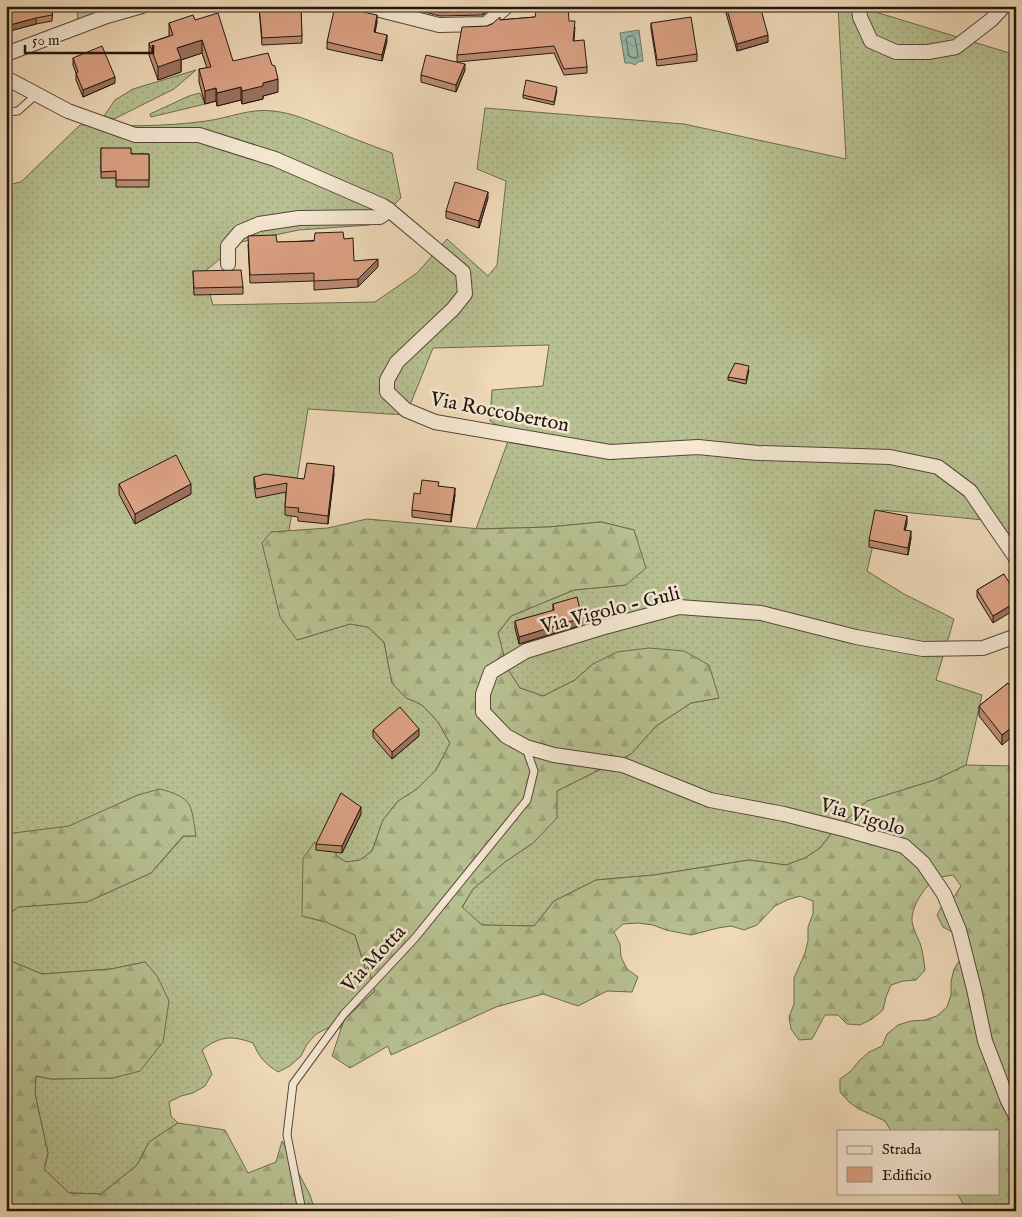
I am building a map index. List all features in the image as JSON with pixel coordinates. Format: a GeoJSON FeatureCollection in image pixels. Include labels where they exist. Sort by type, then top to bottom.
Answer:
{"type":"FeatureCollection","features":[{"type":"Feature","properties":{"kind":"street"},"geometry":{"type":"LineString","coordinates":[[6,54],[107,16],[142,6]]}},
{"type":"Feature","properties":{"kind":"street"},"geometry":{"type":"LineString","coordinates":[[364,6],[439,25],[486,24],[507,6]]}},
{"type":"Feature","properties":{"kind":"street"},"geometry":{"type":"LineString","coordinates":[[860,12],[871,41],[896,52],[928,52],[956,46],[991,20],[1004,6]]}},
{"type":"Feature","properties":{"kind":"street","name":"Via Roccoberton"},"geometry":{"type":"LineString","coordinates":[[6,78],[68,111],[135,135],[199,135],[276,159],[384,206],[389,210],[463,272],[465,294],[453,309],[397,362],[387,380],[387,392],[406,410],[435,422],[610,452],[698,447],[758,453],[890,457],[938,467],[970,491],[1016,558]]}},
{"type":"Feature","properties":{"kind":"street"},"geometry":{"type":"LineString","coordinates":[[228,264],[228,246],[240,232],[259,224],[299,218],[380,217],[389,210]]}},
{"type":"Feature","properties":{"kind":"street","name":"Via Vigolo - Guli"},"geometry":{"type":"LineString","coordinates":[[526,747],[506,736],[483,712],[483,694],[491,672],[526,651],[679,607],[761,614],[923,649],[983,648],[1016,636]]}},
{"type":"Feature","properties":{"kind":"street","name":"Via Vigolo"},"geometry":{"type":"LineString","coordinates":[[526,747],[554,755],[623,765],[710,800],[793,816],[904,846],[923,863],[944,894],[959,930],[985,1040],[1008,1101],[1016,1116]]}},
{"type":"Feature","properties":{"kind":"lane"},"geometry":{"type":"LineString","coordinates":[[6,112],[18,111],[37,94]]}},
{"type":"Feature","properties":{"kind":"lane","name":"Via Motta"},"geometry":{"type":"LineString","coordinates":[[302,1211],[286,1135],[293,1084],[344,1014],[415,938],[527,800],[534,771],[526,747]]}},
{"type":"Feature","properties":{"kind":"green space"},"geometry":{"type":"Polygon","coordinates":[[[78,6],[142,6],[77,27],[78,6]]]}},
{"type":"Feature","properties":{"kind":"green space"},"geometry":{"type":"Polygon","coordinates":[[[838,6],[856,6],[1016,55],[1016,546],[994,521],[881,510],[867,571],[904,594],[954,619],[936,680],[982,695],[966,765],[935,780],[867,801],[832,833],[820,848],[805,858],[786,865],[749,860],[654,875],[596,880],[554,901],[534,926],[482,925],[462,908],[473,889],[505,862],[533,843],[557,791],[631,754],[656,726],[691,703],[719,698],[593,664],[575,680],[543,696],[520,688],[507,668],[498,633],[511,616],[574,590],[626,585],[634,530],[601,522],[549,527],[476,529],[511,433],[490,421],[492,390],[543,386],[549,345],[433,348],[406,415],[308,409],[289,531],[271,532],[297,640],[350,624],[368,627],[384,642],[392,683],[406,698],[423,706],[438,722],[450,743],[436,770],[417,789],[398,801],[383,820],[372,851],[360,860],[346,862],[338,857],[302,916],[326,922],[355,935],[365,969],[368,967],[375,991],[344,1019],[341,1028],[328,1028],[316,1034],[307,1044],[301,1056],[290,1066],[278,1072],[263,1060],[253,1043],[226,1038],[208,1045],[202,1050],[212,1074],[205,1086],[193,1093],[169,1102],[171,1116],[178,1123],[149,1142],[137,1165],[101,1194],[69,1193],[44,1169],[48,1153],[35,1094],[36,1076],[51,1079],[113,1078],[145,962],[111,969],[42,974],[6,959],[6,916],[18,907],[87,902],[151,873],[184,836],[196,836],[138,795],[69,827],[6,834],[6,185],[21,182],[80,125],[174,124],[215,120],[264,110],[294,115],[392,153],[401,198],[369,225],[299,230],[241,242],[204,272],[213,305],[375,302],[417,273],[447,239],[488,276],[497,265],[506,181],[477,169],[485,108],[684,124],[846,159],[838,6]]]}},
{"type":"Feature","properties":{"kind":"green space"},"geometry":{"type":"Polygon","coordinates":[[[196,70],[174,89],[114,119],[104,116],[115,100],[133,89],[196,70]]]}},
{"type":"Feature","properties":{"kind":"green space"},"geometry":{"type":"Polygon","coordinates":[[[200,93],[205,104],[151,117],[150,114],[200,93]]]}},
{"type":"Feature","properties":{"kind":"green space"},"geometry":{"type":"Polygon","coordinates":[[[367,519],[481,529],[549,527],[601,522],[634,530],[646,568],[626,585],[574,590],[511,616],[498,633],[507,668],[520,688],[543,696],[575,680],[593,664],[617,652],[649,648],[684,651],[709,665],[719,698],[691,703],[656,726],[631,754],[557,791],[557,818],[533,843],[505,862],[473,889],[462,907],[482,925],[534,926],[554,901],[596,880],[654,875],[749,860],[786,865],[805,858],[820,848],[832,833],[867,801],[935,780],[966,765],[1016,766],[1016,1211],[967,1211],[958,1194],[1000,1194],[1000,1130],[890,1130],[885,1121],[859,1109],[840,1092],[840,1079],[851,1071],[869,1052],[882,1046],[887,1034],[898,1025],[937,1016],[947,1007],[951,995],[954,969],[961,958],[954,933],[943,927],[937,915],[943,904],[954,897],[961,886],[953,875],[941,877],[930,883],[914,908],[912,921],[921,946],[925,970],[916,980],[903,981],[891,985],[883,1010],[872,1019],[860,1025],[847,1024],[838,1015],[825,1015],[812,1039],[799,1040],[791,1029],[789,1017],[794,1004],[794,978],[805,953],[808,941],[808,927],[813,914],[813,901],[800,896],[775,906],[757,925],[744,930],[731,926],[691,935],[666,930],[653,925],[623,924],[614,932],[620,944],[621,957],[627,969],[638,977],[632,992],[607,991],[578,1006],[543,994],[496,1007],[391,1055],[388,1046],[350,1068],[332,1056],[344,1020],[375,991],[368,967],[362,970],[365,967],[355,935],[326,922],[302,916],[303,858],[315,842],[334,850],[338,857],[346,862],[360,860],[372,851],[383,820],[398,801],[417,789],[436,770],[450,743],[438,722],[423,706],[406,698],[392,683],[384,642],[368,627],[350,624],[297,640],[280,617],[262,543],[271,532],[328,528],[367,519]]]}},
{"type":"Feature","properties":{"kind":"green space"},"geometry":{"type":"Polygon","coordinates":[[[160,789],[185,799],[191,809],[196,836],[183,836],[151,873],[87,902],[18,907],[6,916],[6,834],[69,826],[138,795],[160,789]]]}},
{"type":"Feature","properties":{"kind":"green space"},"geometry":{"type":"Polygon","coordinates":[[[6,959],[42,974],[111,969],[145,962],[157,976],[169,1001],[163,1042],[140,1071],[113,1078],[51,1079],[36,1076],[35,1094],[48,1153],[44,1169],[69,1193],[101,1194],[137,1165],[149,1142],[178,1123],[225,1130],[248,1173],[276,1162],[282,1141],[310,1195],[315,1211],[6,1211],[6,959]]]}},
{"type":"Feature","properties":{"kind":"water"},"geometry":{"type":"Polygon","coordinates":[[[639,30],[643,61],[635,65],[625,63],[620,33],[639,30]]]}},
{"type":"Feature","properties":{"kind":"building"},"geometry":{"type":"Polygon","coordinates":[[[6,6],[53,6],[52,15],[6,26],[6,6]]]}},
{"type":"Feature","properties":{"kind":"building"},"geometry":{"type":"Polygon","coordinates":[[[259,6],[301,6],[302,36],[262,38],[259,6]]]}},
{"type":"Feature","properties":{"kind":"building"},"geometry":{"type":"Polygon","coordinates":[[[335,6],[377,15],[374,32],[387,35],[382,55],[327,42],[335,6]]]}},
{"type":"Feature","properties":{"kind":"building"},"geometry":{"type":"Polygon","coordinates":[[[419,6],[488,6],[483,11],[440,12],[419,6]]]}},
{"type":"Feature","properties":{"kind":"building"},"geometry":{"type":"Polygon","coordinates":[[[537,6],[568,6],[569,21],[575,21],[573,41],[584,40],[587,67],[564,69],[554,46],[457,55],[462,27],[487,26],[500,17],[500,20],[535,17],[537,6]]]}},
{"type":"Feature","properties":{"kind":"building"},"geometry":{"type":"Polygon","coordinates":[[[726,6],[760,6],[768,35],[737,44],[726,6]]]}},
{"type":"Feature","properties":{"kind":"building"},"geometry":{"type":"Polygon","coordinates":[[[218,13],[233,61],[268,53],[272,65],[275,66],[278,79],[263,83],[263,86],[242,91],[241,87],[217,93],[216,88],[205,91],[199,69],[211,67],[202,40],[177,48],[181,59],[158,67],[149,43],[173,35],[169,23],[193,15],[195,20],[218,13]]]}},
{"type":"Feature","properties":{"kind":"building"},"geometry":{"type":"Polygon","coordinates":[[[691,17],[697,54],[657,60],[651,23],[691,17]]]}},
{"type":"Feature","properties":{"kind":"building"},"geometry":{"type":"Polygon","coordinates":[[[102,46],[115,77],[83,90],[76,73],[78,72],[73,58],[102,46]]]}},
{"type":"Feature","properties":{"kind":"building"},"geometry":{"type":"Polygon","coordinates":[[[426,55],[465,64],[456,85],[421,75],[426,55]]]}},
{"type":"Feature","properties":{"kind":"building"},"geometry":{"type":"Polygon","coordinates":[[[526,80],[557,87],[554,102],[523,95],[526,80]]]}},
{"type":"Feature","properties":{"kind":"building"},"geometry":{"type":"Polygon","coordinates":[[[101,148],[131,148],[131,154],[149,154],[149,180],[116,180],[116,171],[101,172],[101,148]]]}},
{"type":"Feature","properties":{"kind":"building"},"geometry":{"type":"Polygon","coordinates":[[[455,182],[488,192],[479,221],[446,211],[455,182]]]}},
{"type":"Feature","properties":{"kind":"building"},"geometry":{"type":"Polygon","coordinates":[[[343,232],[344,239],[353,238],[354,261],[378,259],[358,279],[314,281],[314,273],[250,275],[248,236],[276,235],[277,242],[314,241],[315,233],[343,232]]]}},
{"type":"Feature","properties":{"kind":"building"},"geometry":{"type":"Polygon","coordinates":[[[241,270],[243,287],[194,288],[193,271],[241,270]]]}},
{"type":"Feature","properties":{"kind":"building"},"geometry":{"type":"Polygon","coordinates":[[[735,363],[749,366],[746,380],[728,377],[735,363]]]}},
{"type":"Feature","properties":{"kind":"building"},"geometry":{"type":"Polygon","coordinates":[[[176,455],[191,484],[135,514],[119,484],[176,455]]]}},
{"type":"Feature","properties":{"kind":"building"},"geometry":{"type":"Polygon","coordinates":[[[307,463],[334,466],[328,516],[298,512],[299,508],[285,507],[287,483],[256,489],[254,477],[265,474],[304,479],[307,463]]]}},
{"type":"Feature","properties":{"kind":"building"},"geometry":{"type":"Polygon","coordinates":[[[422,480],[439,482],[438,486],[455,488],[451,515],[412,510],[414,493],[420,494],[422,480]]]}},
{"type":"Feature","properties":{"kind":"building"},"geometry":{"type":"Polygon","coordinates":[[[875,510],[907,516],[904,530],[911,531],[908,548],[869,540],[875,510]]]}},
{"type":"Feature","properties":{"kind":"building"},"geometry":{"type":"Polygon","coordinates":[[[1004,574],[1016,594],[1016,602],[993,616],[977,590],[1004,574]]]}},
{"type":"Feature","properties":{"kind":"building"},"geometry":{"type":"Polygon","coordinates":[[[577,597],[582,618],[519,637],[515,621],[554,610],[553,604],[577,597]]]}},
{"type":"Feature","properties":{"kind":"building"},"geometry":{"type":"Polygon","coordinates":[[[1008,683],[1016,693],[1016,724],[1002,735],[979,706],[1008,683]]]}},
{"type":"Feature","properties":{"kind":"building"},"geometry":{"type":"Polygon","coordinates":[[[400,707],[419,729],[392,752],[373,730],[400,707]]]}},
{"type":"Feature","properties":{"kind":"building"},"geometry":{"type":"Polygon","coordinates":[[[341,793],[361,807],[342,846],[316,844],[341,793]]]}}]}
